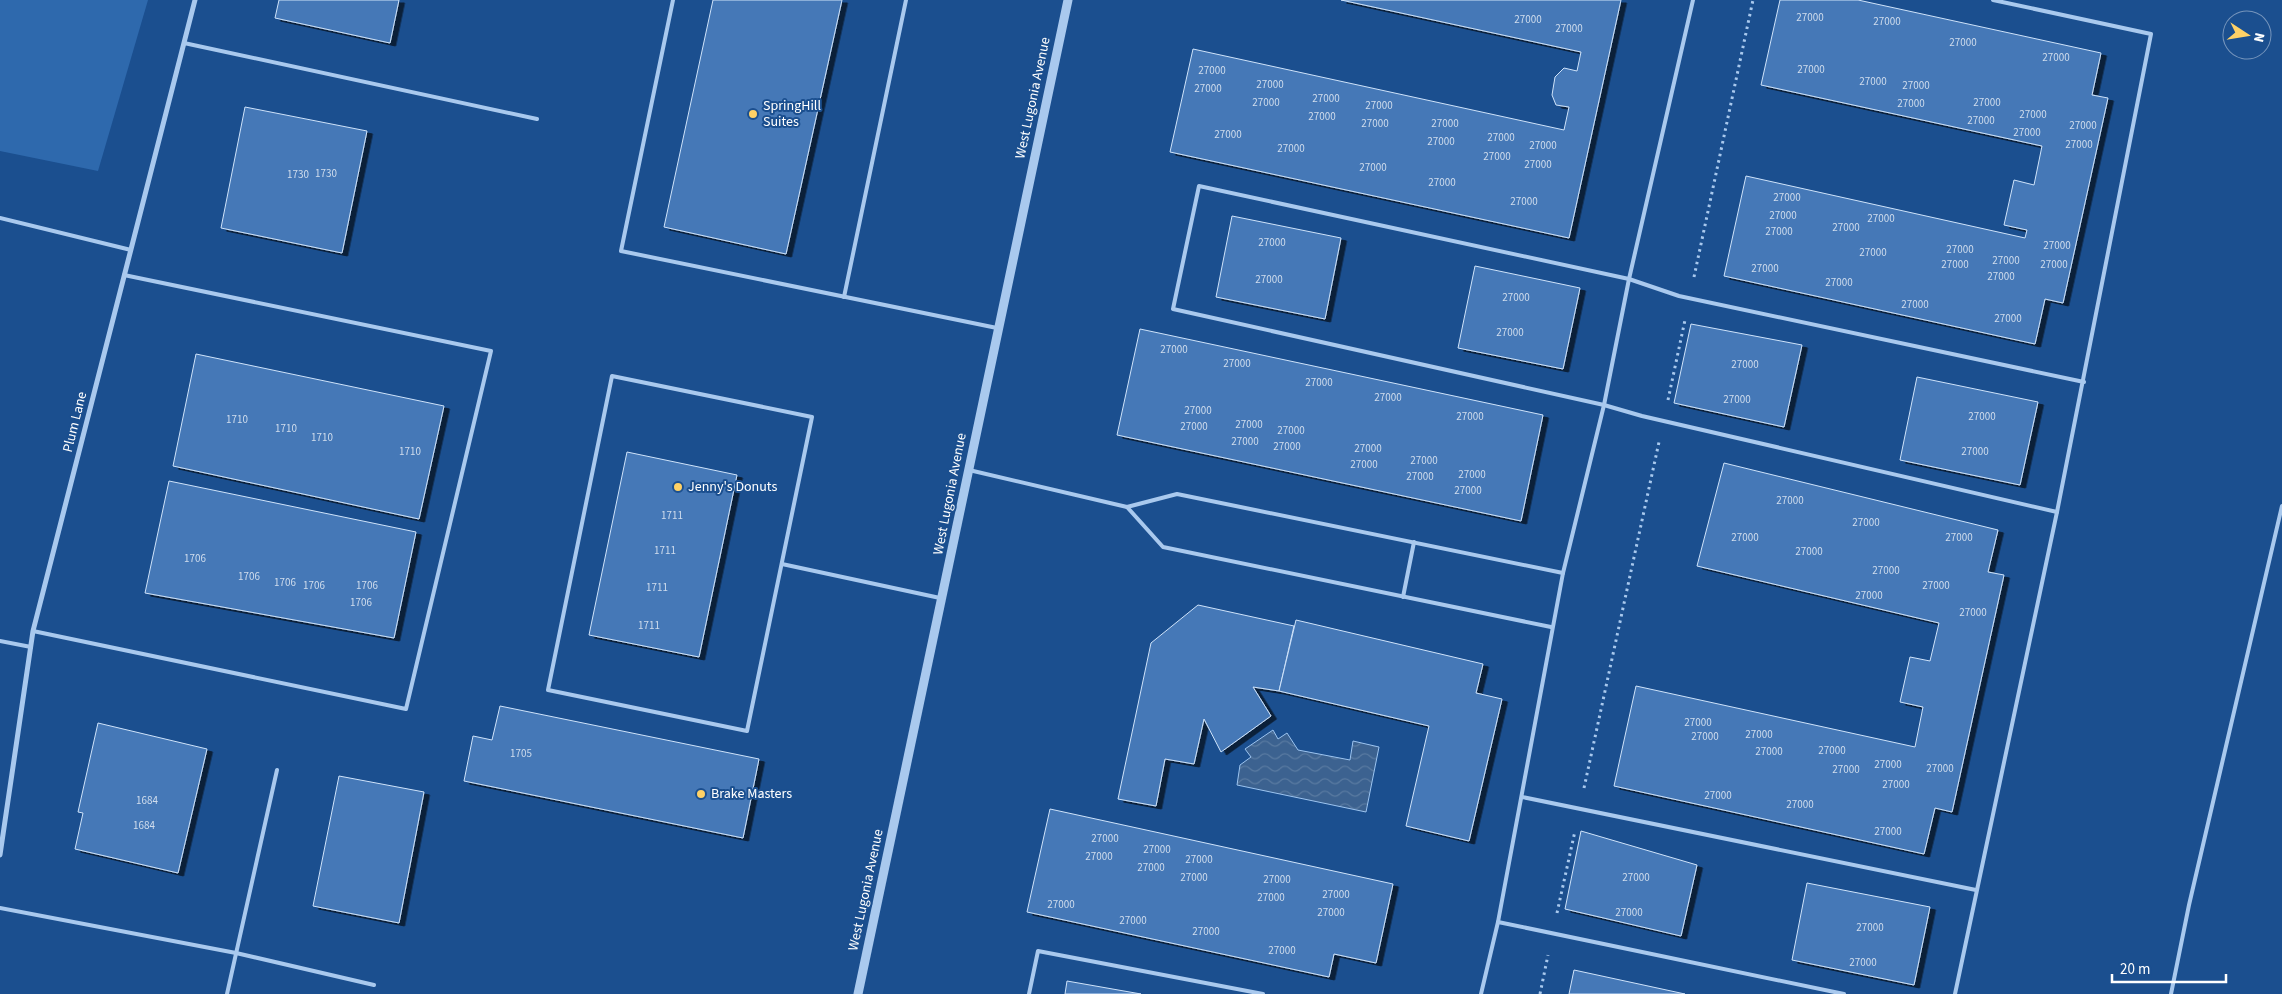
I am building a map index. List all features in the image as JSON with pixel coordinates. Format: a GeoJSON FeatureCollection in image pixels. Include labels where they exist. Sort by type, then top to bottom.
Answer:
{"type":"FeatureCollection","features":[{"type":"Feature","properties":{"kind":"street","name":"Plum Lane"},"geometry":{"type":"LineString","coordinates":[[0,855],[34,631],[195,0]]}},
{"type":"Feature","properties":{"kind":"street","name":"West Lugonia Avenue"},"geometry":{"type":"LineString","coordinates":[[858,994],[1068,0]]}},
{"type":"Feature","properties":{"kind":"lane"},"geometry":{"type":"LineString","coordinates":[[673,0],[621,251],[998,328]]}},
{"type":"Feature","properties":{"kind":"lane"},"geometry":{"type":"LineString","coordinates":[[844,297],[906,0]]}},
{"type":"Feature","properties":{"kind":"lane"},"geometry":{"type":"LineString","coordinates":[[1481,994],[1498,922],[1522,797],[1551,627],[1604,405],[1629,279],[1693,0]]}},
{"type":"Feature","properties":{"kind":"lane"},"geometry":{"type":"LineString","coordinates":[[1955,994],[2084,382],[2151,34],[1993,0]]}},
{"type":"Feature","properties":{"kind":"lane"},"geometry":{"type":"LineString","coordinates":[[184,43],[537,119]]}},
{"type":"Feature","properties":{"kind":"lane"},"geometry":{"type":"LineString","coordinates":[[2057,512],[1664,421],[1604,405],[1173,310],[1199,186],[1629,279],[1689,298],[2084,382]]}},
{"type":"Feature","properties":{"kind":"lane"},"geometry":{"type":"LineString","coordinates":[[0,218],[131,250]]}},
{"type":"Feature","properties":{"kind":"lane"},"geometry":{"type":"LineString","coordinates":[[34,631],[406,708],[491,351],[124,275]]}},
{"type":"Feature","properties":{"kind":"lane"},"geometry":{"type":"LineString","coordinates":[[612,376],[812,417],[782,564],[747,731],[548,690],[612,376]]}},
{"type":"Feature","properties":{"kind":"lane"},"geometry":{"type":"LineString","coordinates":[[968,470],[1127,507],[1177,494],[1563,572]]}},
{"type":"Feature","properties":{"kind":"lane"},"geometry":{"type":"LineString","coordinates":[[2171,994],[2189,905],[2282,506]]}},
{"type":"Feature","properties":{"kind":"lane"},"geometry":{"type":"LineString","coordinates":[[1127,507],[1163,547],[1551,627]]}},
{"type":"Feature","properties":{"kind":"lane"},"geometry":{"type":"LineString","coordinates":[[1403,597],[1414,542]]}},
{"type":"Feature","properties":{"kind":"lane"},"geometry":{"type":"LineString","coordinates":[[782,564],[942,599]]}},
{"type":"Feature","properties":{"kind":"lane"},"geometry":{"type":"LineString","coordinates":[[0,641],[31,647]]}},
{"type":"Feature","properties":{"kind":"lane"},"geometry":{"type":"LineString","coordinates":[[227,994],[277,770]]}},
{"type":"Feature","properties":{"kind":"lane"},"geometry":{"type":"LineString","coordinates":[[1522,797],[1976,890]]}},
{"type":"Feature","properties":{"kind":"lane"},"geometry":{"type":"LineString","coordinates":[[0,908],[236,953],[374,985]]}},
{"type":"Feature","properties":{"kind":"lane"},"geometry":{"type":"LineString","coordinates":[[1498,922],[1844,994]]}},
{"type":"Feature","properties":{"kind":"lane"},"geometry":{"type":"LineString","coordinates":[[1030,994],[1038,951],[1263,994]]}},
{"type":"Feature","properties":{"kind":"path"},"geometry":{"type":"LineString","coordinates":[[1540,994],[1753,0]]}},
{"type":"Feature","properties":{"kind":"shaded area"},"geometry":{"type":"Polygon","coordinates":[[[0,0],[148,0],[98,171],[0,151],[0,0]]]}},
{"type":"Feature","properties":{"kind":"water"},"geometry":{"type":"Polygon","coordinates":[[[1273,730],[1278,739],[1287,733],[1298,750],[1350,760],[1353,741],[1379,747],[1366,812],[1237,785],[1240,765],[1251,757],[1245,749],[1273,730]]]}},
{"type":"Feature","properties":{"kind":"building"},"geometry":{"type":"Polygon","coordinates":[[[279,0],[399,0],[390,43],[275,18],[279,0]]]}},
{"type":"Feature","properties":{"kind":"building","name":"SpringHill Suites"},"geometry":{"type":"Polygon","coordinates":[[[713,0],[842,0],[786,254],[664,227],[713,0]]]}},
{"type":"Feature","properties":{"kind":"building"},"geometry":{"type":"Polygon","coordinates":[[[1341,0],[1621,0],[1569,238],[1170,152],[1193,49],[1564,130],[1569,107],[1556,105],[1552,95],[1555,77],[1564,68],[1577,71],[1581,52],[1341,0]]]}},
{"type":"Feature","properties":{"kind":"building"},"geometry":{"type":"Polygon","coordinates":[[[1780,0],[1858,0],[2101,53],[2092,95],[2108,98],[2063,303],[2045,299],[2035,344],[1724,276],[1746,176],[2025,238],[2027,230],[2004,225],[2014,180],[2034,185],[2042,146],[1761,85],[1780,0]]]}},
{"type":"Feature","properties":{"kind":"building"},"geometry":{"type":"Polygon","coordinates":[[[245,107],[367,131],[342,253],[221,228],[245,107]]]}},
{"type":"Feature","properties":{"kind":"building"},"geometry":{"type":"Polygon","coordinates":[[[1232,216],[1341,238],[1325,319],[1216,297],[1232,216]]]}},
{"type":"Feature","properties":{"kind":"building"},"geometry":{"type":"Polygon","coordinates":[[[1475,266],[1580,288],[1563,369],[1458,348],[1475,266]]]}},
{"type":"Feature","properties":{"kind":"building"},"geometry":{"type":"Polygon","coordinates":[[[1691,324],[1802,345],[1784,427],[1674,403],[1691,324]]]}},
{"type":"Feature","properties":{"kind":"building"},"geometry":{"type":"Polygon","coordinates":[[[1140,329],[1543,415],[1521,521],[1117,435],[1140,329]]]}},
{"type":"Feature","properties":{"kind":"building"},"geometry":{"type":"Polygon","coordinates":[[[196,354],[444,406],[419,519],[173,466],[196,354]]]}},
{"type":"Feature","properties":{"kind":"building"},"geometry":{"type":"Polygon","coordinates":[[[1917,377],[2038,402],[2020,485],[1900,460],[1917,377]]]}},
{"type":"Feature","properties":{"kind":"building"},"geometry":{"type":"Polygon","coordinates":[[[627,452],[737,475],[699,657],[589,635],[627,452]]]}},
{"type":"Feature","properties":{"kind":"building"},"geometry":{"type":"Polygon","coordinates":[[[1724,463],[1998,530],[1988,572],[2004,575],[1952,812],[1935,808],[1924,854],[1614,786],[1636,686],[1915,747],[1923,707],[1900,702],[1910,657],[1930,661],[1939,623],[1697,566],[1724,463]]]}},
{"type":"Feature","properties":{"kind":"building"},"geometry":{"type":"Polygon","coordinates":[[[169,481],[416,532],[394,638],[145,593],[169,481]]]}},
{"type":"Feature","properties":{"kind":"building"},"geometry":{"type":"Polygon","coordinates":[[[1198,605],[1294,626],[1279,691],[1253,687],[1271,716],[1221,752],[1204,719],[1194,764],[1165,759],[1156,806],[1118,799],[1151,643],[1198,605]]]}},
{"type":"Feature","properties":{"kind":"building"},"geometry":{"type":"Polygon","coordinates":[[[1296,620],[1483,664],[1476,693],[1502,699],[1469,841],[1406,826],[1429,726],[1279,691],[1296,620]]]}},
{"type":"Feature","properties":{"kind":"building"},"geometry":{"type":"Polygon","coordinates":[[[500,706],[759,759],[743,838],[464,781],[473,736],[492,740],[500,706]]]}},
{"type":"Feature","properties":{"kind":"building"},"geometry":{"type":"Polygon","coordinates":[[[98,723],[207,749],[178,873],[75,849],[83,813],[78,812],[98,723]]]}},
{"type":"Feature","properties":{"kind":"building"},"geometry":{"type":"Polygon","coordinates":[[[339,776],[424,792],[399,923],[313,906],[339,776]]]}},
{"type":"Feature","properties":{"kind":"building"},"geometry":{"type":"Polygon","coordinates":[[[1050,809],[1393,884],[1376,963],[1334,954],[1329,977],[1027,912],[1050,809]]]}},
{"type":"Feature","properties":{"kind":"building"},"geometry":{"type":"Polygon","coordinates":[[[1581,831],[1697,865],[1681,936],[1565,909],[1581,831]]]}},
{"type":"Feature","properties":{"kind":"building"},"geometry":{"type":"Polygon","coordinates":[[[1807,883],[1930,907],[1914,985],[1792,960],[1807,883]]]}},
{"type":"Feature","properties":{"kind":"building"},"geometry":{"type":"Polygon","coordinates":[[[1574,970],[1685,994],[1569,994],[1574,970]]]}},
{"type":"Feature","properties":{"kind":"building"},"geometry":{"type":"Polygon","coordinates":[[[1067,981],[1141,994],[1065,994],[1067,981]]]}},
{"type":"Feature","properties":{"kind":"place","name":"SpringHill Suites"},"geometry":{"type":"Point","coordinates":[753,114]}},
{"type":"Feature","properties":{"kind":"place","name":"Jenny's Donuts"},"geometry":{"type":"Point","coordinates":[678,487]}},
{"type":"Feature","properties":{"kind":"place","name":"Brake Masters"},"geometry":{"type":"Point","coordinates":[701,794]}}]}
